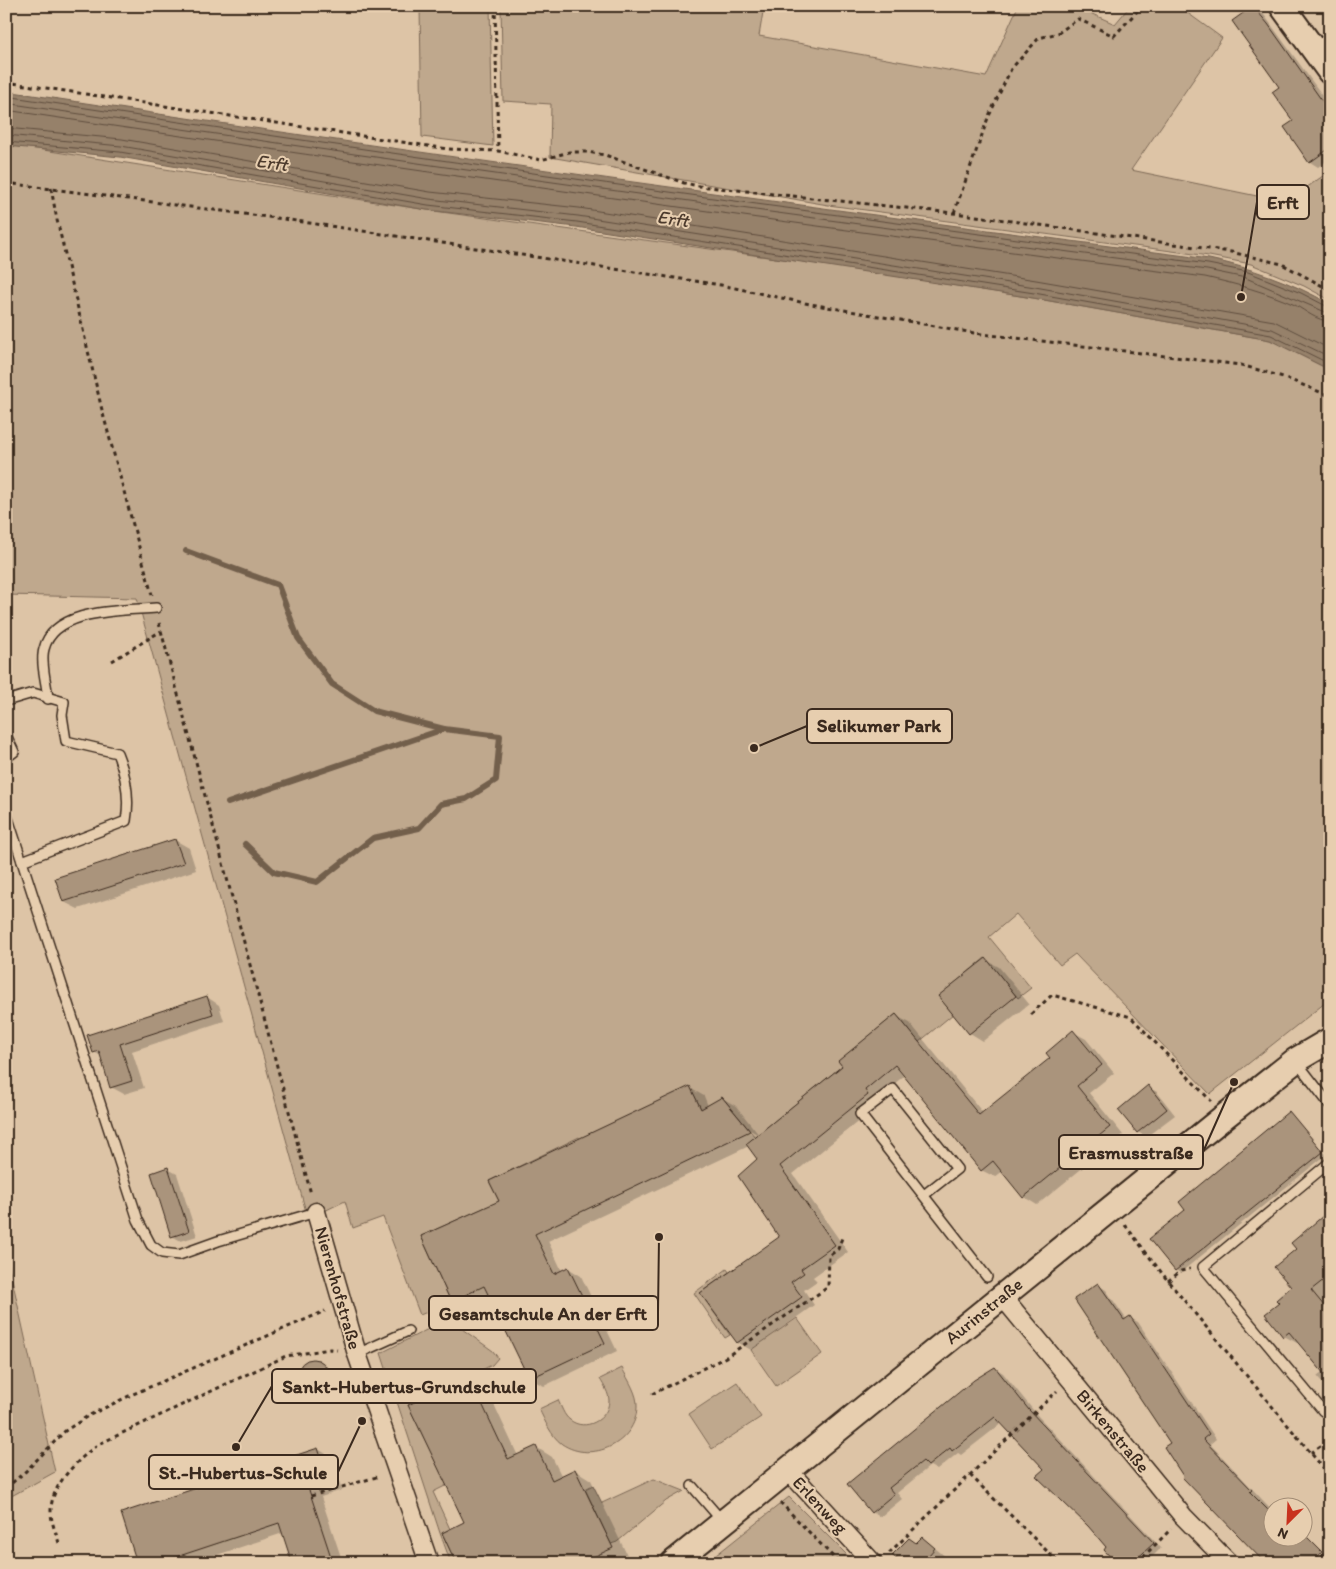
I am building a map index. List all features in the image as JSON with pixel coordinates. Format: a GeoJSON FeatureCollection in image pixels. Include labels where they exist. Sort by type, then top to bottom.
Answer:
{"type":"FeatureCollection","features":[{"type":"Feature","properties":{"kind":"main road"},"geometry":{"type":"LineString","coordinates":[[1282,6],[1322,48],[1330,72]]}},
{"type":"Feature","properties":{"kind":"main road","name":"Aurinstraße"},"geometry":{"type":"LineString","coordinates":[[673,1563],[1225,1116],[1312,1050],[1330,1032]]}},
{"type":"Feature","properties":{"kind":"street","name":"Nierenhofstraße"},"geometry":{"type":"LineString","coordinates":[[316,1212],[356,1354],[430,1563]]}},
{"type":"Feature","properties":{"kind":"street","name":"Birkenstraße"},"geometry":{"type":"LineString","coordinates":[[1002,1296],[1184,1516],[1229,1563]]}},
{"type":"Feature","properties":{"kind":"street","name":"Erlenweg"},"geometry":{"type":"LineString","coordinates":[[787,1469],[879,1559]]}},
{"type":"Feature","properties":{"kind":"lane"},"geometry":{"type":"LineString","coordinates":[[48,698],[43,651],[48,636],[68,620],[103,612],[156,608]]}},
{"type":"Feature","properties":{"kind":"lane"},"geometry":{"type":"LineString","coordinates":[[6,701],[33,693],[64,702],[62,715],[66,740],[117,753],[124,771],[128,809],[126,822],[22,861]]}},
{"type":"Feature","properties":{"kind":"lane"},"geometry":{"type":"LineString","coordinates":[[6,735],[14,752],[6,758]]}},
{"type":"Feature","properties":{"kind":"lane"},"geometry":{"type":"LineString","coordinates":[[6,812],[138,1220],[152,1245],[162,1253],[179,1255],[218,1241],[316,1212]]}},
{"type":"Feature","properties":{"kind":"lane"},"geometry":{"type":"LineString","coordinates":[[1312,1050],[1330,1104]]}},
{"type":"Feature","properties":{"kind":"lane"},"geometry":{"type":"LineString","coordinates":[[924,1195],[957,1169],[893,1089],[860,1114],[987,1277]]}},
{"type":"Feature","properties":{"kind":"lane"},"geometry":{"type":"LineString","coordinates":[[1323,1411],[1203,1267],[1330,1162]]}},
{"type":"Feature","properties":{"kind":"lane"},"geometry":{"type":"LineString","coordinates":[[356,1354],[408,1331]]}},
{"type":"Feature","properties":{"kind":"lane"},"geometry":{"type":"LineString","coordinates":[[692,1486],[723,1522]]}},
{"type":"Feature","properties":{"kind":"path"},"geometry":{"type":"LineString","coordinates":[[495,6],[498,151]]}},
{"type":"Feature","properties":{"kind":"path"},"geometry":{"type":"LineString","coordinates":[[954,213],[988,118],[1011,69],[1039,38],[1058,33],[1078,19],[1114,36],[1142,6]]}},
{"type":"Feature","properties":{"kind":"path"},"geometry":{"type":"LineString","coordinates":[[6,82],[448,149],[498,151],[541,160],[569,152],[586,152],[605,155],[684,183],[699,186],[954,213],[1135,236],[1240,254],[1282,264],[1330,290]]}},
{"type":"Feature","properties":{"kind":"path"},"geometry":{"type":"LineString","coordinates":[[6,183],[283,219],[720,286],[974,333],[1241,365],[1283,377],[1330,396]]}},
{"type":"Feature","properties":{"kind":"path"},"geometry":{"type":"LineString","coordinates":[[51,188],[56,220],[102,410],[316,1212]]}},
{"type":"Feature","properties":{"kind":"path"},"geometry":{"type":"LineString","coordinates":[[112,661],[161,632]]}},
{"type":"Feature","properties":{"kind":"path"},"geometry":{"type":"LineString","coordinates":[[1031,1014],[1052,995],[1131,1017],[1225,1116]]}},
{"type":"Feature","properties":{"kind":"path"},"geometry":{"type":"LineString","coordinates":[[1112,1208],[1168,1281],[1330,1476]]}},
{"type":"Feature","properties":{"kind":"path"},"geometry":{"type":"LineString","coordinates":[[652,1394],[726,1357],[828,1286],[829,1256],[838,1249],[843,1235]]}},
{"type":"Feature","properties":{"kind":"path"},"geometry":{"type":"LineString","coordinates":[[1168,1281],[1181,1271],[1203,1267]]}},
{"type":"Feature","properties":{"kind":"path"},"geometry":{"type":"LineString","coordinates":[[6,1488],[26,1471],[65,1431],[88,1416],[131,1395],[342,1304]]}},
{"type":"Feature","properties":{"kind":"path"},"geometry":{"type":"LineString","coordinates":[[59,1543],[51,1513],[56,1491],[78,1461],[97,1444],[286,1356],[330,1349],[356,1354]]}},
{"type":"Feature","properties":{"kind":"path"},"geometry":{"type":"LineString","coordinates":[[879,1559],[970,1475],[1070,1378]]}},
{"type":"Feature","properties":{"kind":"path"},"geometry":{"type":"LineString","coordinates":[[1311,1453],[1330,1440]]}},
{"type":"Feature","properties":{"kind":"path"},"geometry":{"type":"LineString","coordinates":[[310,1496],[396,1469]]}},
{"type":"Feature","properties":{"kind":"path"},"geometry":{"type":"LineString","coordinates":[[970,1475],[1059,1563]]}},
{"type":"Feature","properties":{"kind":"path"},"geometry":{"type":"LineString","coordinates":[[766,1487],[839,1563]]}},
{"type":"Feature","properties":{"kind":"path"},"geometry":{"type":"LineString","coordinates":[[1137,1563],[1184,1516]]}},
{"type":"Feature","properties":{"kind":"path"},"geometry":{"type":"LineString","coordinates":[[1317,1563],[1330,1548]]}},
{"type":"Feature","properties":{"kind":"shaded area"},"geometry":{"type":"Polygon","coordinates":[[[420,6],[490,6],[493,146],[422,137],[420,6]]]}},
{"type":"Feature","properties":{"kind":"shaded area"},"geometry":{"type":"Polygon","coordinates":[[[501,6],[764,6],[759,36],[986,77],[1018,6],[1074,6],[1115,24],[1130,6],[1178,6],[1222,38],[1131,170],[1286,202],[1330,171],[1330,300],[1304,286],[1251,264],[1209,256],[828,205],[550,157],[551,104],[503,101],[501,6]]]}},
{"type":"Feature","properties":{"kind":"shaded area"},"geometry":{"type":"Polygon","coordinates":[[[6,146],[24,147],[427,210],[833,266],[1033,298],[1270,340],[1330,370],[1330,999],[1210,1094],[1075,954],[1060,965],[1016,914],[989,937],[1031,988],[1018,998],[985,958],[939,996],[953,1014],[919,1042],[896,1014],[839,1061],[842,1066],[755,1137],[723,1098],[701,1109],[690,1087],[583,1145],[579,1137],[489,1181],[500,1203],[486,1207],[421,1236],[451,1302],[420,1315],[383,1217],[353,1228],[345,1201],[308,1219],[137,598],[6,595],[6,146]]]}},
{"type":"Feature","properties":{"kind":"shaded area"},"geometry":{"type":"Polygon","coordinates":[[[6,1252],[55,1472],[6,1499],[6,1252]]]}},
{"type":"Feature","properties":{"kind":"shaded area"},"geometry":{"type":"Polygon","coordinates":[[[727,1269],[729,1272],[700,1293],[730,1335],[725,1338],[694,1293],[727,1269]]]}},
{"type":"Feature","properties":{"kind":"shaded area"},"geometry":{"type":"Polygon","coordinates":[[[797,1318],[822,1354],[776,1386],[751,1350],[797,1318]]]}},
{"type":"Feature","properties":{"kind":"shaded area"},"geometry":{"type":"Polygon","coordinates":[[[448,1319],[493,1351],[498,1358],[492,1365],[408,1405],[447,1485],[433,1492],[450,1529],[442,1533],[456,1563],[451,1563],[440,1533],[381,1353],[448,1319]]]}},
{"type":"Feature","properties":{"kind":"shaded area"},"geometry":{"type":"Polygon","coordinates":[[[622,1368],[637,1402],[635,1420],[629,1431],[621,1440],[599,1451],[586,1452],[574,1450],[558,1441],[551,1433],[539,1409],[558,1400],[564,1413],[570,1420],[582,1425],[595,1422],[605,1414],[609,1401],[607,1392],[600,1379],[622,1368]]]}},
{"type":"Feature","properties":{"kind":"shaded area"},"geometry":{"type":"Polygon","coordinates":[[[737,1382],[761,1417],[712,1449],[689,1414],[737,1382]]]}},
{"type":"Feature","properties":{"kind":"shaded area"},"geometry":{"type":"Polygon","coordinates":[[[654,1479],[684,1491],[666,1501],[617,1542],[611,1544],[585,1489],[593,1485],[602,1503],[654,1479]]]}},
{"type":"Feature","properties":{"kind":"shaded area"},"geometry":{"type":"Polygon","coordinates":[[[789,1497],[855,1563],[706,1563],[789,1497]]]}},
{"type":"Feature","properties":{"kind":"water"},"geometry":{"type":"Polygon","coordinates":[[[6,91],[306,136],[1209,259],[1271,277],[1301,289],[1330,304],[1330,370],[1270,340],[1033,298],[576,227],[427,210],[120,157],[6,146],[6,91]]]}},
{"type":"Feature","properties":{"kind":"building"},"geometry":{"type":"Polygon","coordinates":[[[1253,6],[1268,24],[1330,112],[1330,148],[1309,163],[1284,127],[1293,121],[1272,92],[1279,87],[1232,21],[1253,6]]]}},
{"type":"Feature","properties":{"kind":"building"},"geometry":{"type":"Polygon","coordinates":[[[175,839],[184,863],[63,902],[55,878],[175,839]]]}},
{"type":"Feature","properties":{"kind":"building"},"geometry":{"type":"Polygon","coordinates":[[[986,958],[1016,996],[969,1034],[938,996],[986,958]]]}},
{"type":"Feature","properties":{"kind":"building"},"geometry":{"type":"Polygon","coordinates":[[[207,996],[213,1014],[120,1044],[132,1081],[110,1088],[99,1051],[93,1053],[87,1035],[207,996]]]}},
{"type":"Feature","properties":{"kind":"building"},"geometry":{"type":"Polygon","coordinates":[[[896,1014],[979,1115],[1050,1058],[1046,1053],[1073,1030],[1102,1065],[1077,1086],[1110,1127],[1023,1198],[993,1161],[981,1171],[895,1065],[865,1090],[868,1095],[780,1166],[835,1245],[801,1269],[804,1273],[791,1282],[802,1297],[737,1343],[700,1293],[779,1237],[738,1176],[757,1159],[746,1144],[842,1066],[838,1061],[896,1014]]]}},
{"type":"Feature","properties":{"kind":"building"},"geometry":{"type":"Polygon","coordinates":[[[1148,1085],[1167,1109],[1137,1133],[1118,1110],[1148,1085]]]}},
{"type":"Feature","properties":{"kind":"building"},"geometry":{"type":"Polygon","coordinates":[[[690,1086],[701,1109],[722,1097],[750,1131],[535,1234],[554,1274],[568,1267],[605,1343],[529,1379],[484,1286],[451,1302],[421,1236],[499,1201],[489,1181],[690,1086]]]}},
{"type":"Feature","properties":{"kind":"building"},"geometry":{"type":"Polygon","coordinates":[[[1289,1111],[1323,1152],[1175,1271],[1149,1239],[1185,1210],[1179,1202],[1289,1111]]]}},
{"type":"Feature","properties":{"kind":"building"},"geometry":{"type":"Polygon","coordinates":[[[168,1167],[189,1231],[171,1237],[151,1173],[168,1167]]]}},
{"type":"Feature","properties":{"kind":"building"},"geometry":{"type":"Polygon","coordinates":[[[1330,1210],[1330,1275],[1311,1290],[1330,1313],[1330,1381],[1289,1332],[1283,1337],[1265,1314],[1279,1303],[1276,1300],[1291,1287],[1274,1267],[1296,1249],[1291,1243],[1330,1210]]]}},
{"type":"Feature","properties":{"kind":"building"},"geometry":{"type":"Polygon","coordinates":[[[1098,1283],[1124,1320],[1130,1316],[1209,1434],[1203,1439],[1252,1490],[1250,1492],[1264,1506],[1264,1546],[1314,1546],[1314,1544],[1322,1552],[1312,1563],[1265,1563],[1182,1477],[1164,1447],[1170,1443],[1074,1299],[1098,1283]]]}},
{"type":"Feature","properties":{"kind":"building"},"geometry":{"type":"Polygon","coordinates":[[[313,1359],[319,1360],[327,1368],[327,1380],[319,1388],[313,1389],[307,1388],[299,1380],[298,1374],[299,1368],[307,1360],[313,1359]]]}},
{"type":"Feature","properties":{"kind":"building"},"geometry":{"type":"Polygon","coordinates":[[[995,1367],[1029,1410],[1154,1543],[1132,1563],[1116,1563],[1104,1550],[1106,1547],[1088,1526],[1036,1476],[1044,1469],[995,1417],[952,1451],[950,1448],[928,1466],[923,1461],[889,1488],[894,1494],[871,1513],[847,1484],[974,1380],[995,1367]]]}},
{"type":"Feature","properties":{"kind":"building"},"geometry":{"type":"Polygon","coordinates":[[[469,1376],[508,1459],[536,1446],[552,1480],[575,1469],[613,1548],[580,1563],[456,1563],[442,1533],[464,1522],[408,1405],[469,1376]]]}},
{"type":"Feature","properties":{"kind":"building"},"geometry":{"type":"Polygon","coordinates":[[[318,1448],[329,1483],[309,1490],[333,1563],[292,1563],[279,1523],[158,1563],[137,1563],[121,1513],[318,1448]]]}},
{"type":"Feature","properties":{"kind":"building"},"geometry":{"type":"Polygon","coordinates":[[[922,1537],[935,1548],[922,1563],[901,1563],[892,1555],[909,1538],[916,1543],[922,1537]]]}},
{"type":"Feature","properties":{"kind":"waterway"},"geometry":{"type":"LineString","coordinates":[[186,551],[278,585],[298,638],[332,684],[374,711],[444,729]]}},
{"type":"Feature","properties":{"kind":"waterway"},"geometry":{"type":"LineString","coordinates":[[228,803],[444,729],[500,736],[496,780],[466,799],[441,804],[419,828],[373,838],[317,882],[274,872],[245,844]]}},
{"type":"Feature","properties":{"kind":"place","name":"Erft"},"geometry":{"type":"Point","coordinates":[1241,297]}},
{"type":"Feature","properties":{"kind":"place","name":"Selikumer Park"},"geometry":{"type":"Point","coordinates":[754,748]}},
{"type":"Feature","properties":{"kind":"place","name":"Erasmusstraße"},"geometry":{"type":"Point","coordinates":[1234,1082]}},
{"type":"Feature","properties":{"kind":"place","name":"Gesamtschule An der Erft"},"geometry":{"type":"Point","coordinates":[659,1237]}},
{"type":"Feature","properties":{"kind":"place","name":"St.-Hubertus-Schule"},"geometry":{"type":"Point","coordinates":[362,1421]}},
{"type":"Feature","properties":{"kind":"place","name":"Sankt-Hubertus-Grundschule"},"geometry":{"type":"Point","coordinates":[236,1447]}}]}
